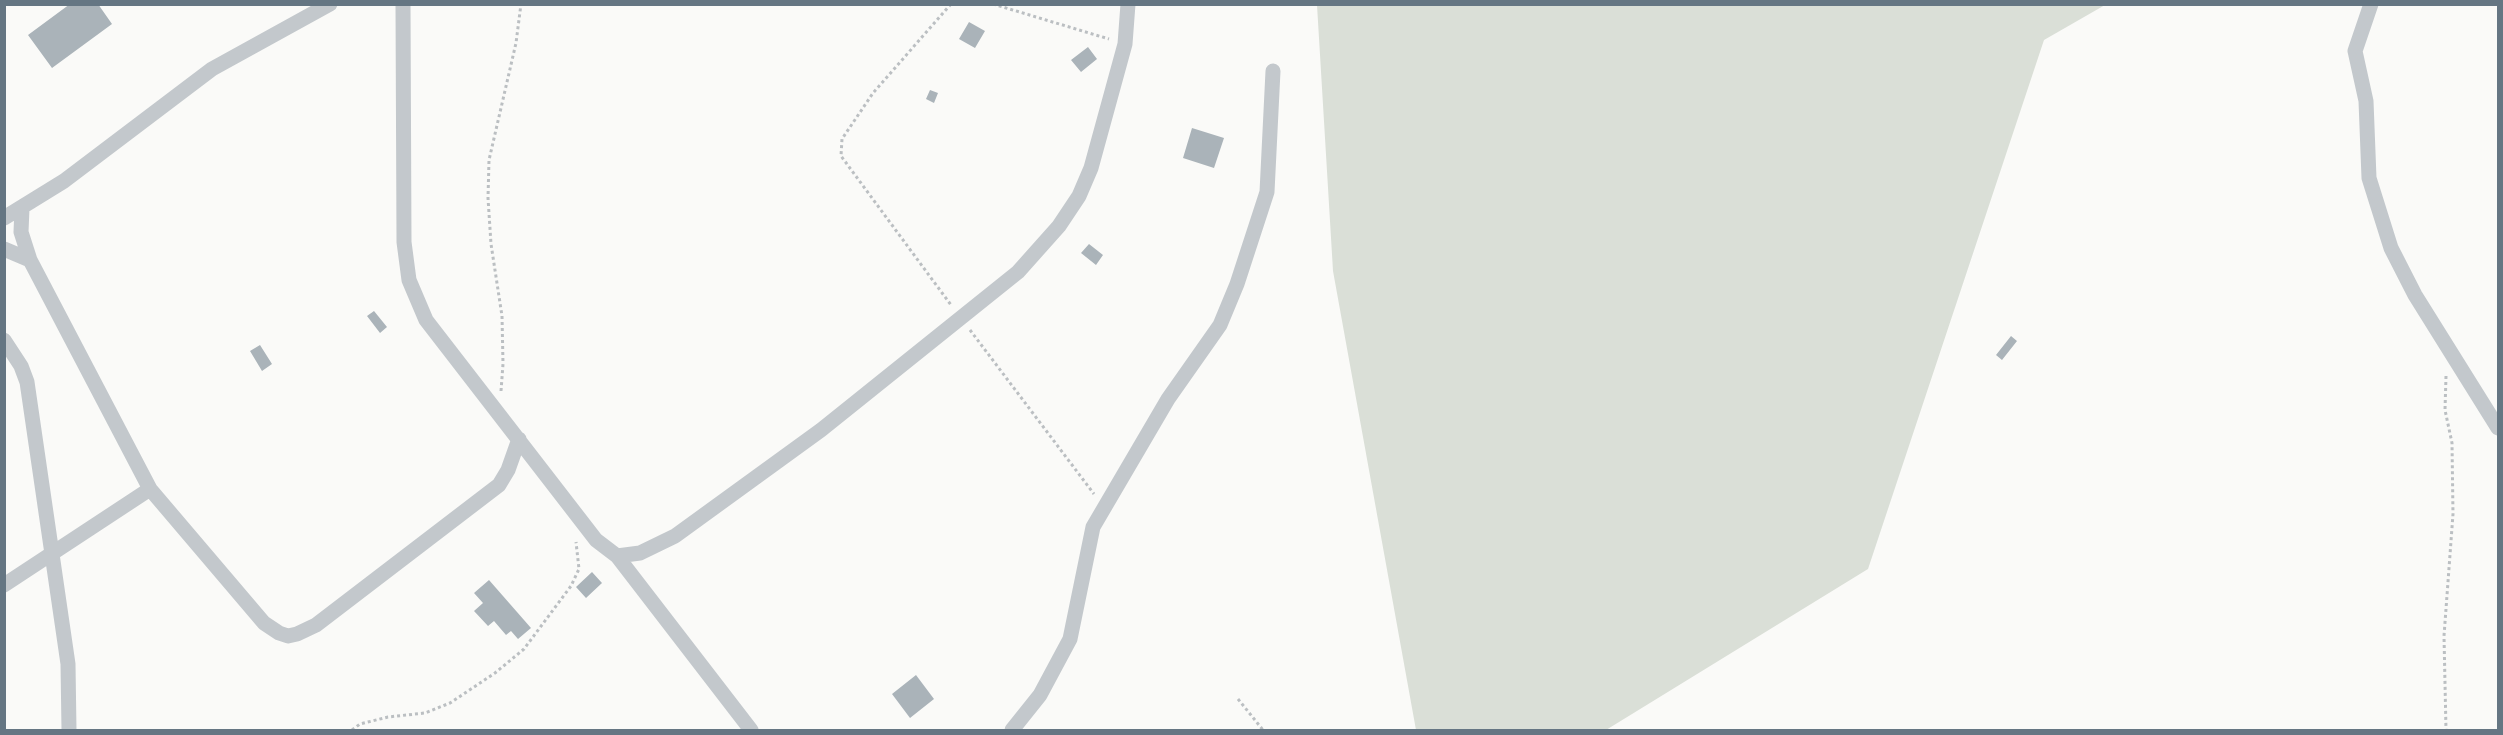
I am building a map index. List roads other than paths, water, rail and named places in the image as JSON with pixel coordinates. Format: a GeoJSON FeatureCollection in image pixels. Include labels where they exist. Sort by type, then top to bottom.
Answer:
{"type":"FeatureCollection","features":[{"type":"Feature","properties":{"kind":"street"},"geometry":{"type":"LineString","coordinates":[[4,218],[64,181],[212,69],[330,4]]}},
{"type":"Feature","properties":{"kind":"street"},"geometry":{"type":"LineString","coordinates":[[403,4],[404,242],[409,280],[426,320],[596,540],[618,556],[751,730]]}},
{"type":"Feature","properties":{"kind":"street"},"geometry":{"type":"LineString","coordinates":[[618,556],[640,553],[675,536],[821,430],[1017,272],[1059,226],[1079,196],[1091,168],[1125,44],[1128,4]]}},
{"type":"Feature","properties":{"kind":"street"},"geometry":{"type":"LineString","coordinates":[[2371,4],[2355,51],[2366,101],[2369,178],[2391,248],[2415,295],[2499,428]]}},
{"type":"Feature","properties":{"kind":"street"},"geometry":{"type":"LineString","coordinates":[[1012,730],[1040,695],[1070,639],[1093,527],[1168,399],[1220,325],[1237,284],[1267,192],[1274,71]]}},
{"type":"Feature","properties":{"kind":"street"},"geometry":{"type":"LineString","coordinates":[[22,208],[21,232],[30,260],[150,489],[264,623],[288,636],[316,625],[499,485],[508,470],[519,439]]}},
{"type":"Feature","properties":{"kind":"street"},"geometry":{"type":"LineString","coordinates":[[4,249],[30,260]]}},
{"type":"Feature","properties":{"kind":"street"},"geometry":{"type":"LineString","coordinates":[[4,340],[21,366],[27,382],[68,664],[69,730]]}},
{"type":"Feature","properties":{"kind":"street"},"geometry":{"type":"LineString","coordinates":[[4,585],[150,489]]}}]}
